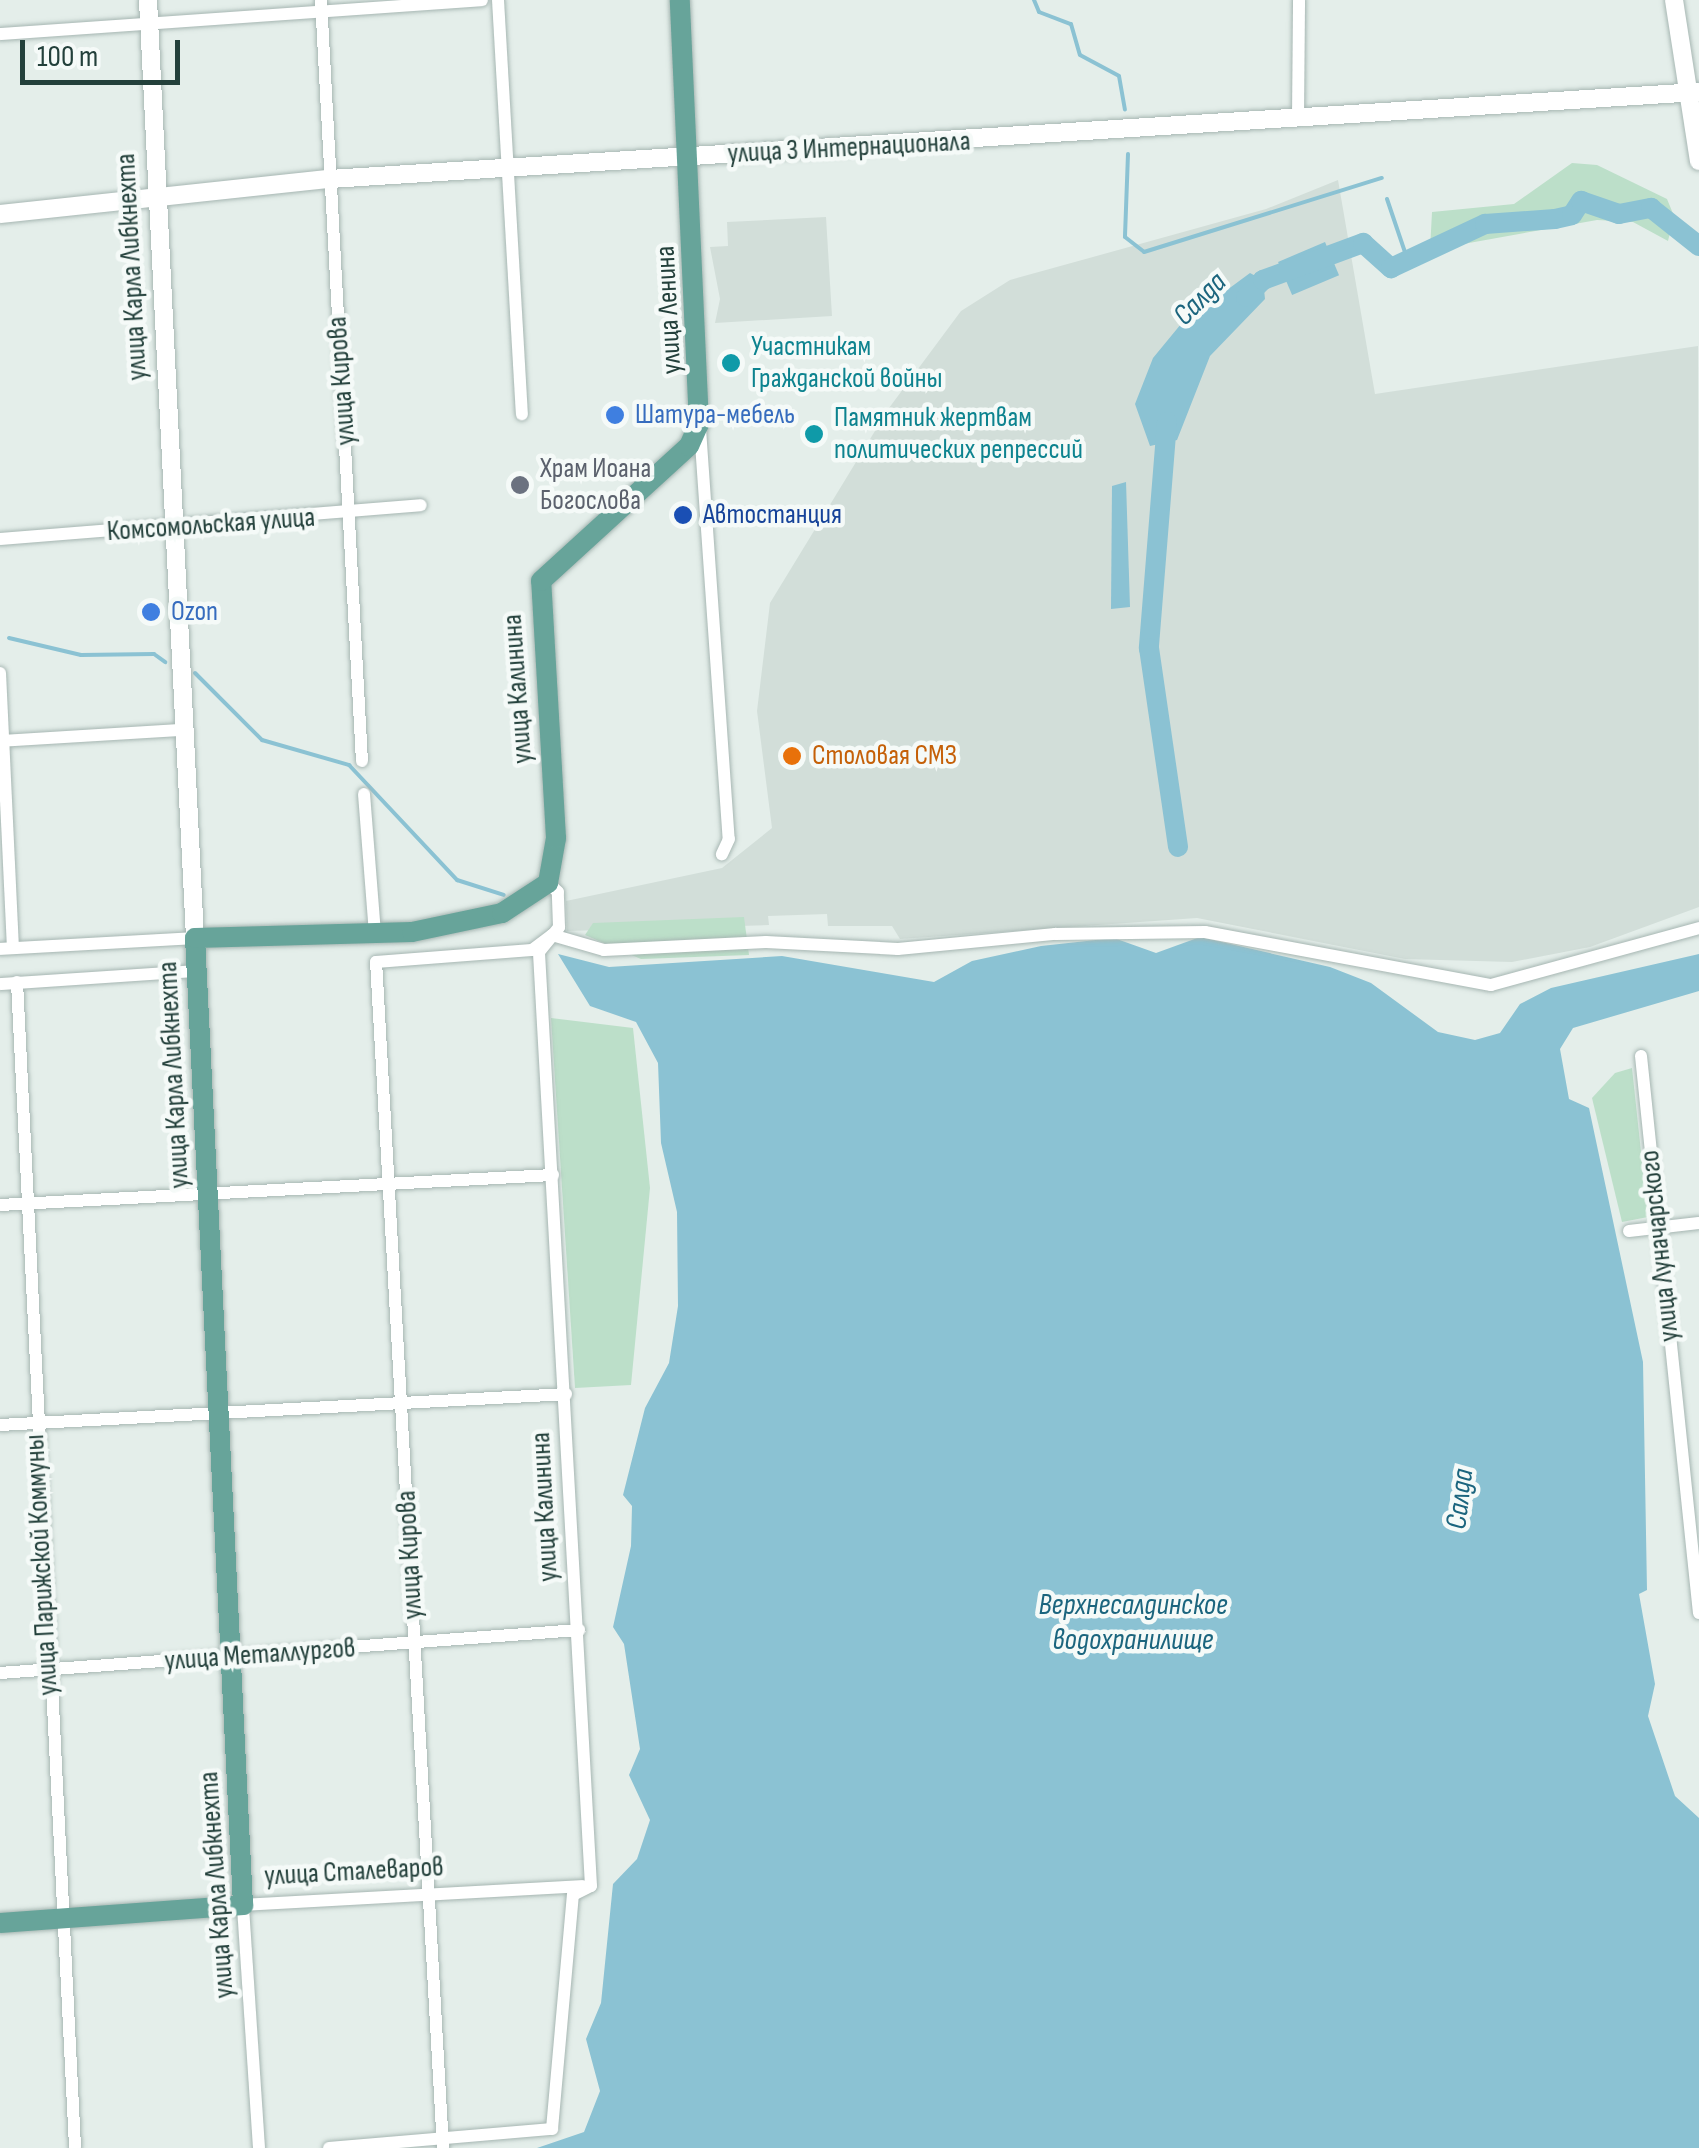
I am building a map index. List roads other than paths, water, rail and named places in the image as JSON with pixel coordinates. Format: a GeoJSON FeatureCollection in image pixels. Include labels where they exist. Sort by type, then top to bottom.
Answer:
{"type":"FeatureCollection","features":[{"type":"Feature","properties":{"kind":"main road","name":"улица Карла Либкнехта"},"geometry":{"type":"LineString","coordinates":[[148,0],[243,1906]]}},
{"type":"Feature","properties":{"kind":"main road","name":"улица Ленина"},"geometry":{"type":"LineString","coordinates":[[680,0],[699,424]]}},
{"type":"Feature","properties":{"kind":"main road"},"geometry":{"type":"LineString","coordinates":[[1674,0],[1699,161]]}},
{"type":"Feature","properties":{"kind":"main road","name":"улица 3 Интернационала"},"geometry":{"type":"LineString","coordinates":[[0,214],[155,194],[330,178],[507,170],[1691,92]]}},
{"type":"Feature","properties":{"kind":"main road","name":"улица Калинина"},"geometry":{"type":"LineString","coordinates":[[548,882],[556,838],[542,581],[689,446],[699,424]]}},
{"type":"Feature","properties":{"kind":"main road"},"geometry":{"type":"LineString","coordinates":[[195,938],[374,934],[502,913],[548,882]]}},
{"type":"Feature","properties":{"kind":"main road","name":"улица Сталеваров"},"geometry":{"type":"LineString","coordinates":[[0,1923],[243,1906]]}},
{"type":"Feature","properties":{"kind":"street"},"geometry":{"type":"LineString","coordinates":[[0,34],[321,6],[482,0]]}},
{"type":"Feature","properties":{"kind":"street"},"geometry":{"type":"LineString","coordinates":[[498,0],[522,414]]}},
{"type":"Feature","properties":{"kind":"street"},"geometry":{"type":"LineString","coordinates":[[1298,119],[1299,0]]}},
{"type":"Feature","properties":{"kind":"street","name":"улица Кирова"},"geometry":{"type":"LineString","coordinates":[[321,6],[352,514],[362,761]]}},
{"type":"Feature","properties":{"kind":"street","name":"улица Ленина"},"geometry":{"type":"LineString","coordinates":[[699,424],[729,839],[722,854]]}},
{"type":"Feature","properties":{"kind":"street","name":"Комсомольская улица"},"geometry":{"type":"LineString","coordinates":[[0,538],[174,528],[421,505]]}},
{"type":"Feature","properties":{"kind":"street"},"geometry":{"type":"LineString","coordinates":[[0,673],[6,948],[195,938]]}},
{"type":"Feature","properties":{"kind":"street"},"geometry":{"type":"LineString","coordinates":[[2,741],[182,730]]}},
{"type":"Feature","properties":{"kind":"street"},"geometry":{"type":"LineString","coordinates":[[364,794],[374,934]]}},
{"type":"Feature","properties":{"kind":"street","name":"улица Калинина"},"geometry":{"type":"LineString","coordinates":[[548,882],[558,892],[559,927],[539,952],[591,1886]]}},
{"type":"Feature","properties":{"kind":"street"},"geometry":{"type":"LineString","coordinates":[[552,935],[604,950],[766,942],[898,949],[1055,934],[1205,932],[1491,985],[1699,928]]}},
{"type":"Feature","properties":{"kind":"street","name":"улица Кирова"},"geometry":{"type":"LineString","coordinates":[[443,2145],[376,962],[532,950],[552,935]]}},
{"type":"Feature","properties":{"kind":"street"},"geometry":{"type":"LineString","coordinates":[[0,984],[196,971]]}},
{"type":"Feature","properties":{"kind":"street","name":"улица Парижской Коммуны"},"geometry":{"type":"LineString","coordinates":[[17,982],[34,1422],[75,2148]]}},
{"type":"Feature","properties":{"kind":"street","name":"улица Луначарского"},"geometry":{"type":"LineString","coordinates":[[1641,1056],[1699,1614]]}},
{"type":"Feature","properties":{"kind":"street"},"geometry":{"type":"LineString","coordinates":[[0,1206],[554,1175]]}},
{"type":"Feature","properties":{"kind":"street"},"geometry":{"type":"LineString","coordinates":[[1629,1231],[1699,1223]]}},
{"type":"Feature","properties":{"kind":"street"},"geometry":{"type":"LineString","coordinates":[[0,1426],[220,1410],[566,1394]]}},
{"type":"Feature","properties":{"kind":"street","name":"улица Металлургов"},"geometry":{"type":"LineString","coordinates":[[0,1673],[579,1630]]}},
{"type":"Feature","properties":{"kind":"street"},"geometry":{"type":"LineString","coordinates":[[328,2148],[443,2145],[552,2129],[572,1894],[591,1886]]}},
{"type":"Feature","properties":{"kind":"street","name":"улица Сталеваров"},"geometry":{"type":"LineString","coordinates":[[243,1906],[591,1886]]}},
{"type":"Feature","properties":{"kind":"street","name":"улица Карла Либкнехта"},"geometry":{"type":"LineString","coordinates":[[243,1906],[259,2148]]}},
{"type":"Feature","properties":{"kind":"water"},"geometry":{"type":"Polygon","coordinates":[[[1325,242],[1339,275],[1292,295],[1278,262],[1325,242]]]}},
{"type":"Feature","properties":{"kind":"water"},"geometry":{"type":"Polygon","coordinates":[[[1250,273],[1263,280],[1265,299],[1210,356],[1177,440],[1150,446],[1135,404],[1153,358],[1181,324],[1250,273]]]}},
{"type":"Feature","properties":{"kind":"water"},"geometry":{"type":"Polygon","coordinates":[[[1126,482],[1130,607],[1111,609],[1112,486],[1126,482]]]}},
{"type":"Feature","properties":{"kind":"water","name":"Верхнесалдинское водохранилище"},"geometry":{"type":"Polygon","coordinates":[[[1200,937],[1330,967],[1371,983],[1438,1032],[1475,1040],[1500,1033],[1520,1004],[1551,988],[1699,954],[1699,991],[1573,1028],[1560,1049],[1569,1099],[1589,1108],[1643,1362],[1647,1590],[1639,1594],[1655,1684],[1648,1716],[1675,1796],[1699,1818],[1699,2148],[537,2148],[584,2132],[600,2091],[586,2039],[601,2003],[613,1884],[637,1859],[650,1820],[629,1775],[640,1749],[624,1644],[613,1627],[631,1546],[632,1506],[623,1495],[645,1408],[669,1363],[678,1306],[677,1212],[661,1143],[658,1063],[636,1022],[590,1006],[558,954],[609,967],[782,956],[934,982],[972,961],[1041,946],[1114,938],[1156,953],[1200,937]]]}},
{"type":"Feature","properties":{"kind":"waterway"},"geometry":{"type":"LineString","coordinates":[[1034,0],[1039,12],[1071,24],[1080,55],[1119,76],[1125,109]]}},
{"type":"Feature","properties":{"kind":"waterway"},"geometry":{"type":"LineString","coordinates":[[1128,154],[1125,237],[1144,252],[1382,178]]}},
{"type":"Feature","properties":{"kind":"waterway"},"geometry":{"type":"LineString","coordinates":[[1387,199],[1407,258]]}},
{"type":"Feature","properties":{"kind":"waterway","name":"Салда"},"geometry":{"type":"LineString","coordinates":[[1246,297],[1263,280],[1363,243],[1391,268],[1485,224],[1572,215],[1581,201],[1619,214],[1651,208],[1699,246]]}},
{"type":"Feature","properties":{"kind":"waterway","name":"Салда"},"geometry":{"type":"LineString","coordinates":[[1167,422],[1149,648],[1178,847]]}},
{"type":"Feature","properties":{"kind":"waterway"},"geometry":{"type":"LineString","coordinates":[[9,638],[81,655],[154,654],[165,662]]}},
{"type":"Feature","properties":{"kind":"waterway"},"geometry":{"type":"LineString","coordinates":[[195,673],[262,740],[349,765],[457,880],[504,895]]}},
{"type":"Feature","properties":{"kind":"place","name":"Участникам Гражданской войны"},"geometry":{"type":"Point","coordinates":[731,363]}},
{"type":"Feature","properties":{"kind":"place","name":"Шатура-мебель"},"geometry":{"type":"Point","coordinates":[615,415]}},
{"type":"Feature","properties":{"kind":"place","name":"Памятник жертвам политических репрессий"},"geometry":{"type":"Point","coordinates":[814,434]}},
{"type":"Feature","properties":{"kind":"place","name":"Храм Иоана Богослова"},"geometry":{"type":"Point","coordinates":[520,485]}},
{"type":"Feature","properties":{"kind":"place","name":"Автостанция"},"geometry":{"type":"Point","coordinates":[683,515]}},
{"type":"Feature","properties":{"kind":"place","name":"Ozon"},"geometry":{"type":"Point","coordinates":[151,612]}},
{"type":"Feature","properties":{"kind":"place","name":"Столовая СМЗ"},"geometry":{"type":"Point","coordinates":[792,756]}}]}
